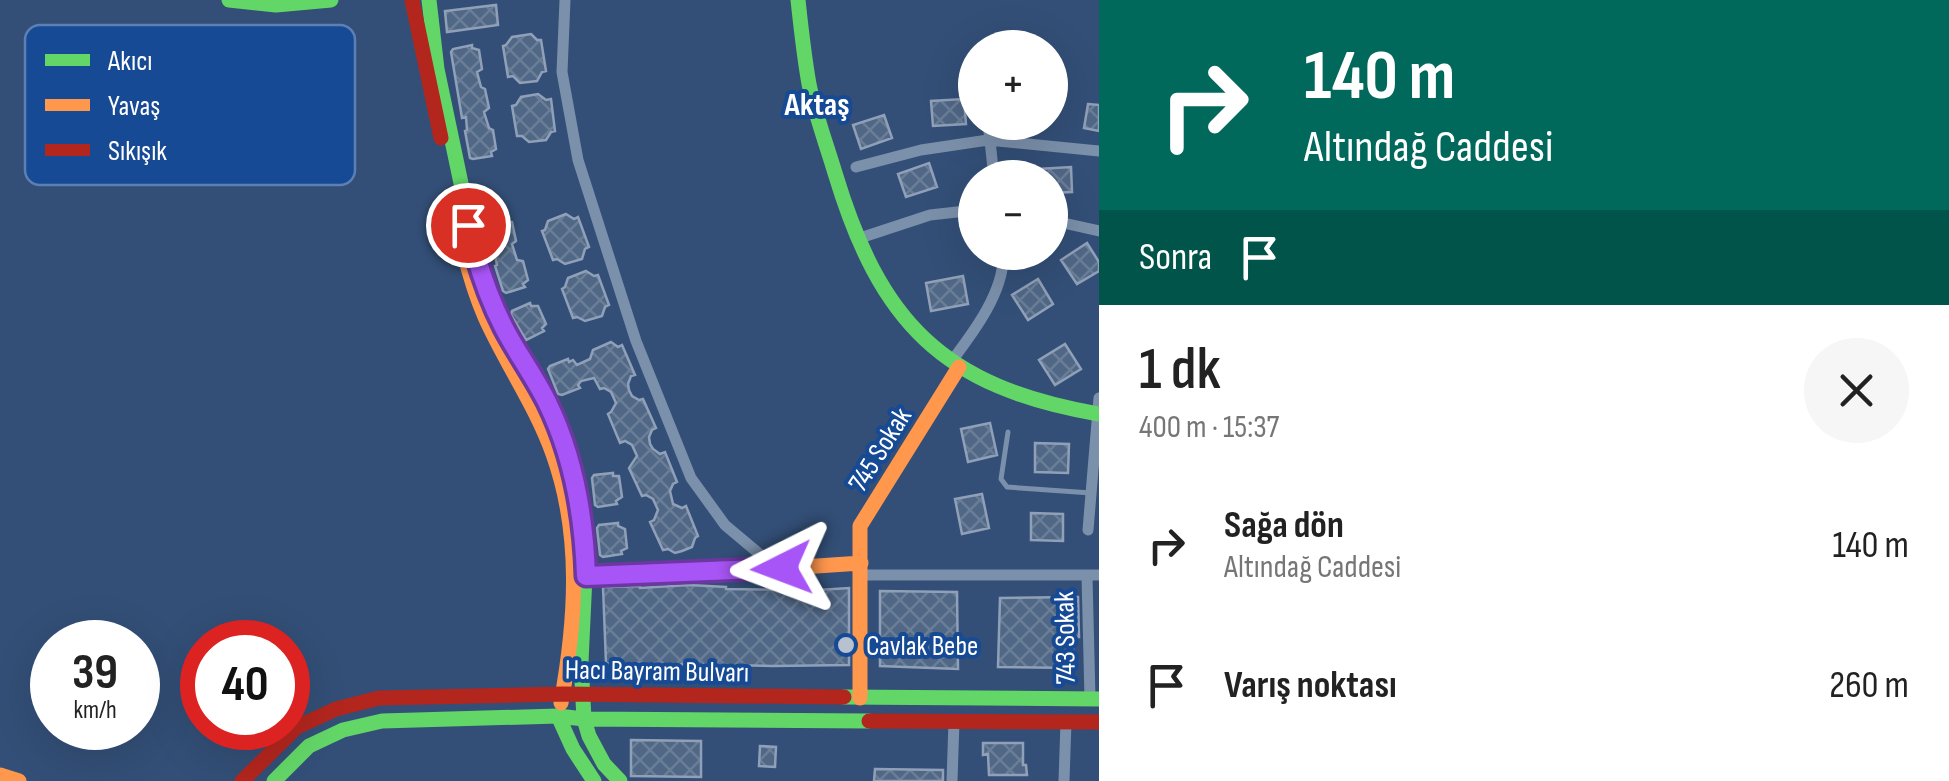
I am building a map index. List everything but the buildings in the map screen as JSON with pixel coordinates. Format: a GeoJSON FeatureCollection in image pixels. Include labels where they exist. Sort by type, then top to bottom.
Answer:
{"type":"FeatureCollection","features":[{"type":"Feature","properties":{"kind":"main road"},"geometry":{"type":"LineString","coordinates":[[229,0],[331,0]]}},
{"type":"Feature","properties":{"kind":"main road"},"geometry":{"type":"LineString","coordinates":[[395,0],[419,1]]}},
{"type":"Feature","properties":{"kind":"main road"},"geometry":{"type":"LineString","coordinates":[[798,0],[811,91],[844,202],[857,239],[905,320],[955,364],[1033,400],[1054,406],[1098,408]]}},
{"type":"Feature","properties":{"kind":"main road"},"geometry":{"type":"LineString","coordinates":[[419,1],[474,250],[503,326],[546,401],[570,462],[583,521],[586,576],[581,662],[584,719],[604,764],[620,781]]}},
{"type":"Feature","properties":{"kind":"main road"},"geometry":{"type":"LineString","coordinates":[[419,1],[467,268],[490,327],[539,420],[570,513],[573,547],[569,658],[558,716],[590,774]]}},
{"type":"Feature","properties":{"kind":"main road","name":"745 Sokak"},"geometry":{"type":"LineString","coordinates":[[860,698],[860,526],[955,364]]}},
{"type":"Feature","properties":{"kind":"main road"},"geometry":{"type":"LineString","coordinates":[[586,576],[860,569]]}},
{"type":"Feature","properties":{"kind":"main road","name":"Hacı Bayram Bulvarı"},"geometry":{"type":"LineString","coordinates":[[242,781],[297,727],[336,709],[379,698],[562,694],[1094,699]]}},
{"type":"Feature","properties":{"kind":"main road","name":"Hacı Bayram Bulvarı"},"geometry":{"type":"LineString","coordinates":[[274,781],[310,746],[344,730],[382,721],[558,716],[1099,722]]}},
{"type":"Feature","properties":{"kind":"main road"},"geometry":{"type":"LineString","coordinates":[[0,775],[19,781]]}},
{"type":"Feature","properties":{"kind":"street"},"geometry":{"type":"LineString","coordinates":[[565,0],[562,72],[578,160],[636,342],[691,478],[725,525],[770,562]]}},
{"type":"Feature","properties":{"kind":"street"},"geometry":{"type":"LineString","coordinates":[[988,140],[991,160]]}},
{"type":"Feature","properties":{"kind":"street"},"geometry":{"type":"LineString","coordinates":[[856,167],[921,150],[988,140],[1099,151]]}},
{"type":"Feature","properties":{"kind":"street"},"geometry":{"type":"LineString","coordinates":[[857,239],[930,215],[958,212]]}},
{"type":"Feature","properties":{"kind":"street"},"geometry":{"type":"LineString","coordinates":[[1068,224],[1099,231]]}},
{"type":"Feature","properties":{"kind":"street","name":"745 Sokak"},"geometry":{"type":"LineString","coordinates":[[955,364],[981,322],[1003,270]]}},
{"type":"Feature","properties":{"kind":"street"},"geometry":{"type":"LineString","coordinates":[[1088,530],[1098,408]]}},
{"type":"Feature","properties":{"kind":"street"},"geometry":{"type":"LineString","coordinates":[[860,569],[1093,576]]}},
{"type":"Feature","properties":{"kind":"street","name":"743 Sokak"},"geometry":{"type":"LineString","coordinates":[[1093,576],[1094,699]]}},
{"type":"Feature","properties":{"kind":"street"},"geometry":{"type":"LineString","coordinates":[[952,781],[954,721]]}},
{"type":"Feature","properties":{"kind":"street"},"geometry":{"type":"LineString","coordinates":[[1064,781],[1066,722]]}},
{"type":"Feature","properties":{"kind":"street"},"geometry":{"type":"LineString","coordinates":[[574,781],[590,774]]}},
{"type":"Feature","properties":{"kind":"lane"},"geometry":{"type":"LineString","coordinates":[[1008,432],[1004,485],[1010,489],[1090,492]]}},
{"type":"Feature","properties":{"kind":"traffic: fast"},"geometry":{"type":"LineString","coordinates":[[229,0],[276,5],[331,0]]}},
{"type":"Feature","properties":{"kind":"traffic: fast"},"geometry":{"type":"LineString","coordinates":[[429,0],[437,69],[479,269],[503,326],[547,401],[570,462],[584,537],[584,719],[604,764],[620,781]]}},
{"type":"Feature","properties":{"kind":"traffic: fast"},"geometry":{"type":"LineString","coordinates":[[798,0],[817,117],[853,225],[873,270],[897,308],[925,339],[958,365],[998,386],[1044,402],[1099,414]]}},
{"type":"Feature","properties":{"kind":"traffic: fast"},"geometry":{"type":"LineString","coordinates":[[844,697],[1099,699]]}},
{"type":"Feature","properties":{"kind":"traffic: fast"},"geometry":{"type":"LineString","coordinates":[[558,716],[594,781]]}},
{"type":"Feature","properties":{"kind":"traffic: fast"},"geometry":{"type":"LineString","coordinates":[[274,781],[309,746],[343,730],[382,721],[558,716],[869,721]]}},
{"type":"Feature","properties":{"kind":"traffic: slow"},"geometry":{"type":"LineString","coordinates":[[453,200],[479,303],[553,454],[569,515],[573,609],[561,703]]}},
{"type":"Feature","properties":{"kind":"traffic: slow"},"geometry":{"type":"LineString","coordinates":[[860,698],[860,526],[959,367]]}},
{"type":"Feature","properties":{"kind":"traffic: slow"},"geometry":{"type":"LineString","coordinates":[[585,576],[861,563]]}},
{"type":"Feature","properties":{"kind":"traffic: slow"},"geometry":{"type":"LineString","coordinates":[[0,775],[19,781]]}},
{"type":"Feature","properties":{"kind":"traffic: jam"},"geometry":{"type":"LineString","coordinates":[[412,0],[441,138]]}},
{"type":"Feature","properties":{"kind":"traffic: jam"},"geometry":{"type":"LineString","coordinates":[[242,781],[297,727],[336,709],[379,698],[563,694],[844,697]]}},
{"type":"Feature","properties":{"kind":"traffic: jam"},"geometry":{"type":"LineString","coordinates":[[869,721],[1099,722]]}},
{"type":"Feature","properties":{"kind":"place","name":"Cavlak Bebe"},"geometry":{"type":"Point","coordinates":[846,645]}},
{"type":"Feature","properties":{"kind":"district","name":"Aktaş"},"geometry":{"type":"Point","coordinates":[817,104]}},
{"type":"Feature","properties":{"kind":"route"},"geometry":{"type":"LineString","coordinates":[[468,225],[479,268],[496,310],[546,401],[566,448],[583,521],[586,576],[782,568]]}}]}
